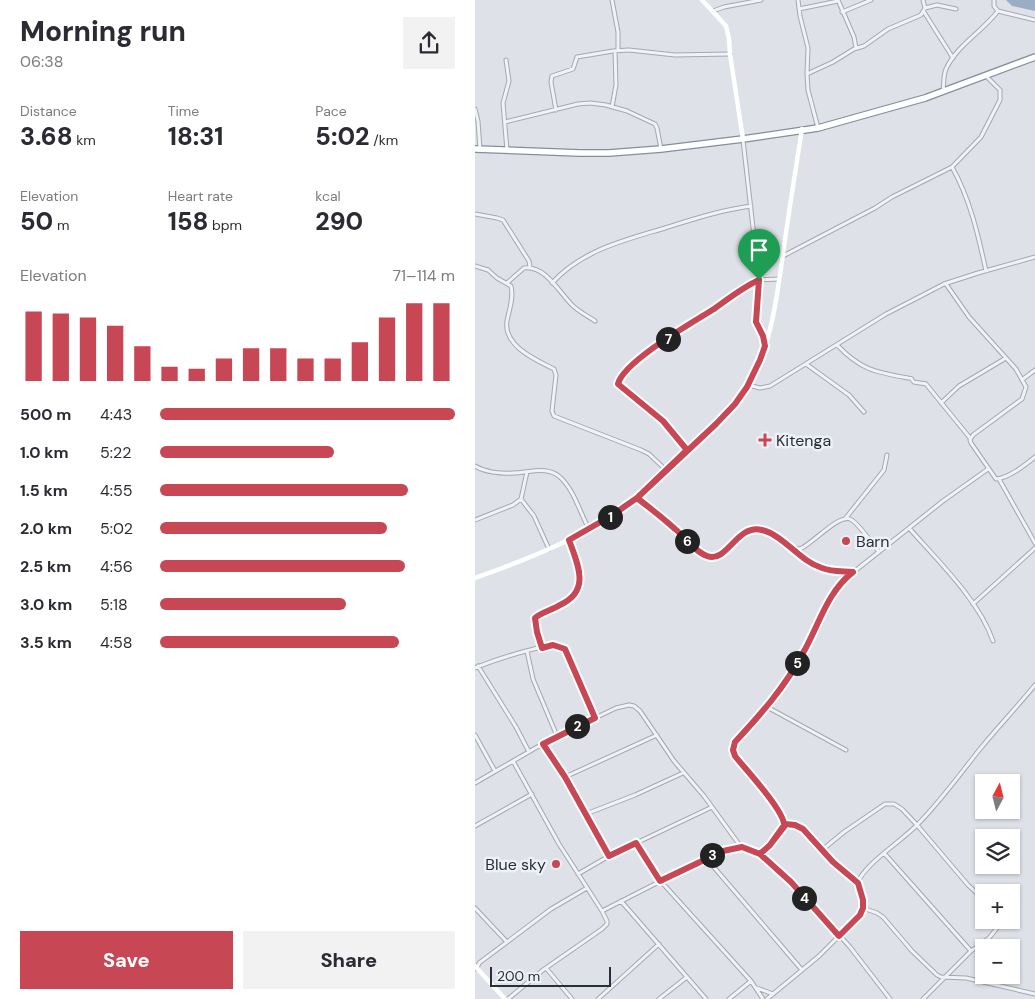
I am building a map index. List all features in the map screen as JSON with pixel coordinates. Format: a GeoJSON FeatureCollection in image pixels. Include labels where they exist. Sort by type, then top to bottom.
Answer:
{"type":"FeatureCollection","features":[{"type":"Feature","properties":{"kind":"highway"},"geometry":{"type":"LineString","coordinates":[[478,149],[580,154],[661,149],[818,128],[893,108],[943,92],[1035,57]]}},
{"type":"Feature","properties":{"kind":"main road"},"geometry":{"type":"LineString","coordinates":[[702,0],[726,26],[743,139]]}},
{"type":"Feature","properties":{"kind":"main road"},"geometry":{"type":"LineString","coordinates":[[475,578],[569,540],[589,530],[637,498],[735,404],[748,385],[765,346],[783,256],[801,130]]}},
{"type":"Feature","properties":{"kind":"main road"},"geometry":{"type":"LineString","coordinates":[[476,967],[506,999]]}},
{"type":"Feature","properties":{"kind":"street"},"geometry":{"type":"LineString","coordinates":[[612,0],[618,32],[613,107]]}},
{"type":"Feature","properties":{"kind":"street"},"geometry":{"type":"LineString","coordinates":[[713,11],[761,0]]}},
{"type":"Feature","properties":{"kind":"street"},"geometry":{"type":"LineString","coordinates":[[798,0],[808,48],[807,74],[811,105],[818,128]]}},
{"type":"Feature","properties":{"kind":"street"},"geometry":{"type":"LineString","coordinates":[[799,8],[838,0],[857,48]]}},
{"type":"Feature","properties":{"kind":"street"},"geometry":{"type":"LineString","coordinates":[[842,12],[871,0]]}},
{"type":"Feature","properties":{"kind":"street"},"geometry":{"type":"LineString","coordinates":[[923,0],[925,10],[953,58]]}},
{"type":"Feature","properties":{"kind":"street"},"geometry":{"type":"LineString","coordinates":[[994,0],[993,6],[998,11],[1035,20]]}},
{"type":"Feature","properties":{"kind":"street"},"geometry":{"type":"LineString","coordinates":[[807,74],[864,46],[879,34],[921,15],[925,10],[937,5],[956,9]]}},
{"type":"Feature","properties":{"kind":"street"},"geometry":{"type":"LineString","coordinates":[[943,92],[946,69],[953,58],[998,11]]}},
{"type":"Feature","properties":{"kind":"street"},"geometry":{"type":"LineString","coordinates":[[556,110],[551,82],[552,76],[573,69],[577,58],[617,50],[675,55],[730,54]]}},
{"type":"Feature","properties":{"kind":"street"},"geometry":{"type":"LineString","coordinates":[[506,60],[509,81],[503,104],[507,150]]}},
{"type":"Feature","properties":{"kind":"street"},"geometry":{"type":"LineString","coordinates":[[783,256],[952,167],[981,136],[1000,100],[1000,90],[986,76]]}},
{"type":"Feature","properties":{"kind":"street"},"geometry":{"type":"LineString","coordinates":[[505,122],[584,104],[613,107],[627,111],[655,124],[661,149]]}},
{"type":"Feature","properties":{"kind":"street"},"geometry":{"type":"LineString","coordinates":[[475,109],[479,128],[478,149]]}},
{"type":"Feature","properties":{"kind":"street"},"geometry":{"type":"LineString","coordinates":[[743,139],[759,280],[756,322],[763,336],[765,346]]}},
{"type":"Feature","properties":{"kind":"street"},"geometry":{"type":"LineString","coordinates":[[952,167],[960,182],[977,228],[986,271]]}},
{"type":"Feature","properties":{"kind":"street"},"geometry":{"type":"LineString","coordinates":[[552,283],[570,266],[599,249],[684,221],[751,206]]}},
{"type":"Feature","properties":{"kind":"street"},"geometry":{"type":"LineString","coordinates":[[475,214],[503,220],[529,261],[530,267]]}},
{"type":"Feature","properties":{"kind":"street"},"geometry":{"type":"LineString","coordinates":[[748,385],[767,388],[886,314],[947,284],[1035,257]]}},
{"type":"Feature","properties":{"kind":"street"},"geometry":{"type":"LineString","coordinates":[[475,266],[488,270],[511,286],[507,332],[511,340],[521,350],[554,369],[556,375],[552,411],[554,416],[641,450],[649,454],[667,471]]}},
{"type":"Feature","properties":{"kind":"street"},"geometry":{"type":"LineString","coordinates":[[507,283],[519,270],[530,267],[542,273],[572,305],[595,321]]}},
{"type":"Feature","properties":{"kind":"street"},"geometry":{"type":"LineString","coordinates":[[687,450],[663,421],[619,386],[618,382],[626,371],[683,327],[759,280],[779,279]]}},
{"type":"Feature","properties":{"kind":"street"},"geometry":{"type":"LineString","coordinates":[[947,284],[969,317],[1006,358],[1023,379],[1026,387],[1022,400],[976,432],[970,439]]}},
{"type":"Feature","properties":{"kind":"street"},"geometry":{"type":"LineString","coordinates":[[837,345],[865,368],[926,384],[970,439],[987,469],[994,478],[999,479],[1035,543]]}},
{"type":"Feature","properties":{"kind":"street"},"geometry":{"type":"LineString","coordinates":[[941,403],[959,386],[1006,358]]}},
{"type":"Feature","properties":{"kind":"street"},"geometry":{"type":"LineString","coordinates":[[806,364],[849,395],[864,412]]}},
{"type":"Feature","properties":{"kind":"street"},"geometry":{"type":"LineString","coordinates":[[1023,379],[1035,370]]}},
{"type":"Feature","properties":{"kind":"street"},"geometry":{"type":"LineString","coordinates":[[791,547],[800,549],[804,547],[833,525],[845,519],[881,474],[886,464],[887,454]]}},
{"type":"Feature","properties":{"kind":"street"},"geometry":{"type":"LineString","coordinates":[[999,479],[1035,457]]}},
{"type":"Feature","properties":{"kind":"street"},"geometry":{"type":"LineString","coordinates":[[475,466],[491,471],[513,474],[545,470],[552,472],[560,477],[569,488],[589,530]]}},
{"type":"Feature","properties":{"kind":"street"},"geometry":{"type":"LineString","coordinates":[[785,824],[770,798],[735,756],[733,750],[735,742],[773,700],[803,654],[831,596],[841,582],[987,469]]}},
{"type":"Feature","properties":{"kind":"street"},"geometry":{"type":"LineString","coordinates":[[475,520],[513,505],[521,499],[527,472]]}},
{"type":"Feature","properties":{"kind":"street"},"geometry":{"type":"LineString","coordinates":[[637,498],[702,554],[709,557],[720,555],[741,535],[755,528],[770,533],[805,559],[822,568],[853,572]]}},
{"type":"Feature","properties":{"kind":"street"},"geometry":{"type":"LineString","coordinates":[[521,499],[534,516],[549,549]]}},
{"type":"Feature","properties":{"kind":"street"},"geometry":{"type":"LineString","coordinates":[[845,519],[850,519],[855,523],[879,552]]}},
{"type":"Feature","properties":{"kind":"street"},"geometry":{"type":"LineString","coordinates":[[909,528],[973,604],[988,627],[993,641]]}},
{"type":"Feature","properties":{"kind":"street"},"geometry":{"type":"LineString","coordinates":[[542,648],[535,618],[539,614],[568,602],[575,596],[580,582],[569,540]]}},
{"type":"Feature","properties":{"kind":"street"},"geometry":{"type":"LineString","coordinates":[[973,604],[1035,548]]}},
{"type":"Feature","properties":{"kind":"street"},"geometry":{"type":"LineString","coordinates":[[529,752],[516,727],[477,667],[553,645],[565,649],[595,718]]}},
{"type":"Feature","properties":{"kind":"street"},"geometry":{"type":"LineString","coordinates":[[527,651],[533,679],[557,736]]}},
{"type":"Feature","properties":{"kind":"street"},"geometry":{"type":"LineString","coordinates":[[767,999],[802,970],[860,915],[863,908],[863,900],[858,883],[863,872],[917,825],[1035,685]]}},
{"type":"Feature","properties":{"kind":"street"},"geometry":{"type":"LineString","coordinates":[[475,783],[557,736],[616,708],[629,704],[634,706],[640,711],[683,773],[695,784],[742,847],[760,854],[791,882],[891,999]]}},
{"type":"Feature","properties":{"kind":"street"},"geometry":{"type":"LineString","coordinates":[[767,706],[846,750]]}},
{"type":"Feature","properties":{"kind":"street"},"geometry":{"type":"LineString","coordinates":[[475,735],[495,771]]}},
{"type":"Feature","properties":{"kind":"street"},"geometry":{"type":"LineString","coordinates":[[565,777],[657,735]]}},
{"type":"Feature","properties":{"kind":"street"},"geometry":{"type":"LineString","coordinates":[[543,744],[565,777],[609,856]]}},
{"type":"Feature","properties":{"kind":"street"},"geometry":{"type":"LineString","coordinates":[[506,999],[545,968],[603,929],[607,924],[602,911],[559,844],[513,761]]}},
{"type":"Feature","properties":{"kind":"street"},"geometry":{"type":"LineString","coordinates":[[586,814],[627,799],[683,773]]}},
{"type":"Feature","properties":{"kind":"street"},"geometry":{"type":"LineString","coordinates":[[475,826],[532,794]]}},
{"type":"Feature","properties":{"kind":"street"},"geometry":{"type":"LineString","coordinates":[[823,850],[844,832],[885,804],[894,804],[902,809],[917,825],[975,892]]}},
{"type":"Feature","properties":{"kind":"street"},"geometry":{"type":"LineString","coordinates":[[578,874],[609,856],[712,807]]}},
{"type":"Feature","properties":{"kind":"street"},"geometry":{"type":"LineString","coordinates":[[785,824],[795,825],[803,829],[842,870],[858,883]]}},
{"type":"Feature","properties":{"kind":"street"},"geometry":{"type":"LineString","coordinates":[[760,854],[770,845],[785,824]]}},
{"type":"Feature","properties":{"kind":"street"},"geometry":{"type":"LineString","coordinates":[[636,843],[660,881],[751,981],[763,999]]}},
{"type":"Feature","properties":{"kind":"street"},"geometry":{"type":"LineString","coordinates":[[602,911],[706,858],[723,851],[742,847]]}},
{"type":"Feature","properties":{"kind":"street"},"geometry":{"type":"LineString","coordinates":[[884,853],[971,951]]}},
{"type":"Feature","properties":{"kind":"street"},"geometry":{"type":"LineString","coordinates":[[706,858],[802,970]]}},
{"type":"Feature","properties":{"kind":"street"},"geometry":{"type":"LineString","coordinates":[[476,967],[551,909],[587,888]]}},
{"type":"Feature","properties":{"kind":"street"},"geometry":{"type":"LineString","coordinates":[[621,900],[706,999]]}},
{"type":"Feature","properties":{"kind":"street"},"geometry":{"type":"LineString","coordinates":[[475,908],[507,942]]}},
{"type":"Feature","properties":{"kind":"street"},"geometry":{"type":"LineString","coordinates":[[863,908],[883,917],[908,947],[932,971],[941,977],[965,978],[1035,994]]}},
{"type":"Feature","properties":{"kind":"street"},"geometry":{"type":"LineString","coordinates":[[923,999],[996,929]]}},
{"type":"Feature","properties":{"kind":"street"},"geometry":{"type":"LineString","coordinates":[[598,999],[659,944]]}},
{"type":"Feature","properties":{"kind":"street"},"geometry":{"type":"LineString","coordinates":[[545,968],[572,999]]}},
{"type":"Feature","properties":{"kind":"street"},"geometry":{"type":"LineString","coordinates":[[659,999],[687,977]]}},
{"type":"Feature","properties":{"kind":"street"},"geometry":{"type":"LineString","coordinates":[[729,999],[751,981]]}},
{"type":"Feature","properties":{"kind":"street"},"geometry":{"type":"LineString","coordinates":[[756,988],[773,994]]}},
{"type":"Feature","properties":{"kind":"water"},"geometry":{"type":"Polygon","coordinates":[[[1006,0],[1035,0],[1035,11],[1012,6],[1006,0]]]}},
{"type":"Feature","properties":{"kind":"place","name":"Kitenga"},"geometry":{"type":"Point","coordinates":[765,440]}},
{"type":"Feature","properties":{"kind":"place","name":"Barn"},"geometry":{"type":"Point","coordinates":[846,541]}},
{"type":"Feature","properties":{"kind":"place","name":"Blue sky"},"geometry":{"type":"Point","coordinates":[556,864]}},
{"type":"Feature","properties":{"kind":"route"},"geometry":{"type":"LineString","coordinates":[[759,280],[683,327],[645,355],[626,371],[618,384],[663,421],[687,450],[667,471],[637,498],[702,554],[709,557],[720,555],[741,535],[755,528],[770,533],[815,565],[833,571],[853,572],[841,582],[831,596],[803,654],[773,700],[735,742],[733,750],[735,756],[750,776],[770,798],[785,824],[784,827],[770,845],[760,854],[791,882],[839,936],[860,915],[863,908],[863,900],[858,883],[833,862],[799,826],[785,824],[770,845],[760,854],[742,847],[734,848],[706,858],[660,881],[636,843],[609,856],[565,777],[543,744],[595,718],[565,649],[553,645],[542,648],[535,624],[535,618],[539,614],[568,602],[575,596],[578,590],[580,582],[578,570],[569,540],[589,530],[637,498],[687,450],[716,424],[735,404],[747,387],[765,346],[755,316],[759,280]]}}]}
